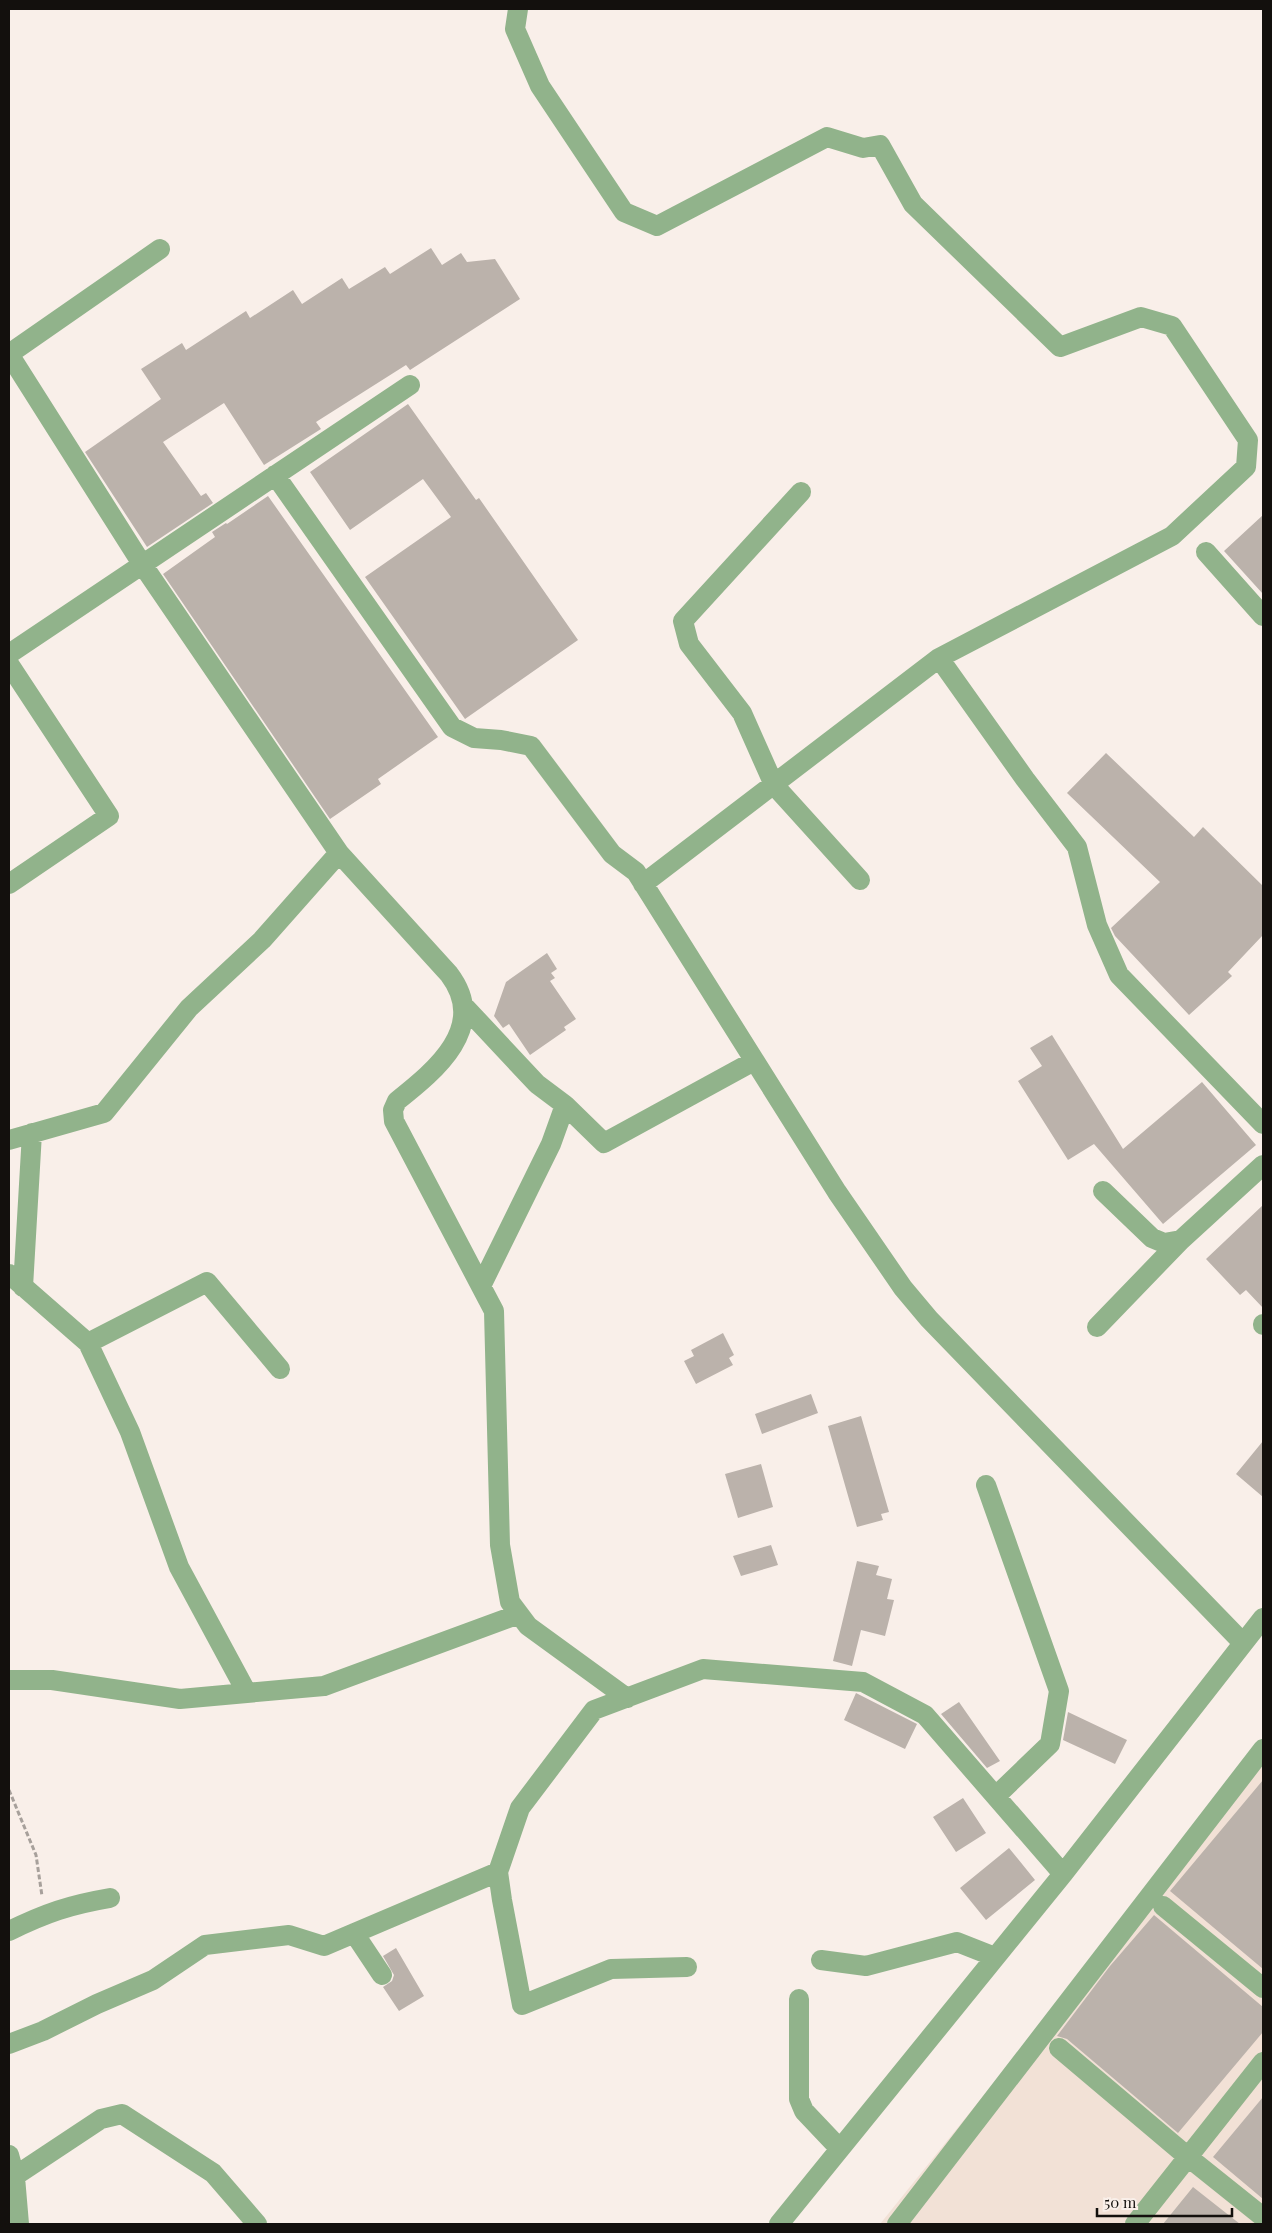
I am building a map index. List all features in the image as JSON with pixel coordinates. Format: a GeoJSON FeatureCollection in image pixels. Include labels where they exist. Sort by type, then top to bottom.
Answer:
{"type":"FeatureCollection","features":[{"type":"Feature","properties":{"kind":"street"},"geometry":{"type":"LineString","coordinates":[[518,9],[515,29],[540,86],[624,212],[657,226],[827,137],[863,148],[880,145],[914,204],[1060,347],[1141,317],[1172,326],[1248,440],[1246,467],[1172,536],[939,658],[643,884]]}},
{"type":"Feature","properties":{"kind":"street"},"geometry":{"type":"LineString","coordinates":[[160,249],[9,354],[142,564],[339,853],[459,987],[464,1006],[460,1033],[446,1057],[397,1101],[393,1110],[394,1121],[494,1311],[500,1545],[510,1602],[528,1626],[627,1698]]}},
{"type":"Feature","properties":{"kind":"street"},"geometry":{"type":"LineString","coordinates":[[9,654],[410,385]]}},
{"type":"Feature","properties":{"kind":"street"},"geometry":{"type":"LineString","coordinates":[[276,475],[452,727],[474,738],[502,740],[531,746],[612,854],[636,872],[837,1192],[903,1288],[929,1319],[1243,1643]]}},
{"type":"Feature","properties":{"kind":"street"},"geometry":{"type":"LineString","coordinates":[[801,492],[683,621],[689,644],[742,713],[774,785],[860,880]]}},
{"type":"Feature","properties":{"kind":"street"},"geometry":{"type":"LineString","coordinates":[[1206,552],[1263,616]]}},
{"type":"Feature","properties":{"kind":"street"},"geometry":{"type":"LineString","coordinates":[[939,658],[1025,779],[1077,847],[1096,925],[1119,975],[1263,1124]]}},
{"type":"Feature","properties":{"kind":"street"},"geometry":{"type":"LineString","coordinates":[[9,664],[109,816],[9,884]]}},
{"type":"Feature","properties":{"kind":"street"},"geometry":{"type":"LineString","coordinates":[[9,1140],[104,1113],[189,1008],[262,940],[339,853]]}},
{"type":"Feature","properties":{"kind":"street"},"geometry":{"type":"LineString","coordinates":[[464,1006],[537,1084],[565,1105],[604,1142],[754,1061]]}},
{"type":"Feature","properties":{"kind":"street"},"geometry":{"type":"LineString","coordinates":[[481,1286],[551,1144],[565,1105]]}},
{"type":"Feature","properties":{"kind":"street"},"geometry":{"type":"LineString","coordinates":[[32,1133],[16,1281],[88,1344],[130,1432],[179,1567],[247,1693]]}},
{"type":"Feature","properties":{"kind":"street"},"geometry":{"type":"LineString","coordinates":[[1097,1327],[1181,1240],[1263,1165]]}},
{"type":"Feature","properties":{"kind":"street"},"geometry":{"type":"LineString","coordinates":[[1103,1191],[1152,1238],[1164,1243],[1181,1240]]}},
{"type":"Feature","properties":{"kind":"street"},"geometry":{"type":"LineString","coordinates":[[88,1344],[208,1282],[280,1369]]}},
{"type":"Feature","properties":{"kind":"street"},"geometry":{"type":"LineString","coordinates":[[986,1485],[1059,1691],[1050,1744],[996,1796]]}},
{"type":"Feature","properties":{"kind":"street"},"geometry":{"type":"LineString","coordinates":[[9,1680],[52,1680],[180,1699],[324,1686],[519,1614]]}},
{"type":"Feature","properties":{"kind":"street"},"geometry":{"type":"LineString","coordinates":[[779,2224],[1063,1874],[1263,1618]]}},
{"type":"Feature","properties":{"kind":"street"},"geometry":{"type":"LineString","coordinates":[[687,1967],[611,1968],[522,2005],[498,1872],[520,1808],[594,1710],[703,1668],[863,1682],[925,1715],[1063,1874]]}},
{"type":"Feature","properties":{"kind":"street"},"geometry":{"type":"LineString","coordinates":[[897,2224],[1263,1749]]}},
{"type":"Feature","properties":{"kind":"street"},"geometry":{"type":"LineString","coordinates":[[9,2044],[43,2032],[97,2004],[153,1980],[205,1945],[289,1935],[324,1946],[498,1872]]}},
{"type":"Feature","properties":{"kind":"street"},"geometry":{"type":"LineString","coordinates":[[9,1931],[45,1914],[76,1904],[110,1898]]}},
{"type":"Feature","properties":{"kind":"street"},"geometry":{"type":"LineString","coordinates":[[1163,1906],[1263,1988]]}},
{"type":"Feature","properties":{"kind":"street"},"geometry":{"type":"LineString","coordinates":[[354,1933],[382,1975]]}},
{"type":"Feature","properties":{"kind":"street"},"geometry":{"type":"LineString","coordinates":[[821,1960],[866,1966],[957,1942],[995,1957]]}},
{"type":"Feature","properties":{"kind":"street"},"geometry":{"type":"LineString","coordinates":[[799,1999],[799,2099],[804,2111],[840,2149]]}},
{"type":"Feature","properties":{"kind":"street"},"geometry":{"type":"LineString","coordinates":[[1058,2048],[1263,2217]]}},
{"type":"Feature","properties":{"kind":"street"},"geometry":{"type":"LineString","coordinates":[[1135,2224],[1263,2062]]}},
{"type":"Feature","properties":{"kind":"street"},"geometry":{"type":"LineString","coordinates":[[12,2179],[101,2119],[122,2114],[213,2173],[251,2222]]}},
{"type":"Feature","properties":{"kind":"street"},"geometry":{"type":"LineString","coordinates":[[9,2155],[19,2224]]}},
{"type":"Feature","properties":{"kind":"path"},"geometry":{"type":"LineString","coordinates":[[9,1790],[36,1855],[45,1914]]}},
{"type":"Feature","properties":{"kind":"shaded area"},"geometry":{"type":"Polygon","coordinates":[[[1263,1749],[1263,2224],[880,2224],[1263,1749]]]}},
{"type":"Feature","properties":{"kind":"building"},"geometry":{"type":"Polygon","coordinates":[[[431,248],[442,265],[461,253],[467,262],[495,259],[520,299],[410,370],[406,365],[316,422],[321,429],[264,465],[224,403],[163,442],[201,496],[206,493],[213,503],[147,547],[85,452],[161,399],[141,369],[182,343],[186,350],[246,311],[250,318],[293,290],[302,304],[342,278],[349,289],[385,267],[390,274],[431,248]]]}},
{"type":"Feature","properties":{"kind":"building"},"geometry":{"type":"Polygon","coordinates":[[[408,404],[476,500],[479,498],[578,640],[465,719],[365,577],[451,517],[423,479],[350,530],[310,472],[408,404]]]}},
{"type":"Feature","properties":{"kind":"building"},"geometry":{"type":"Polygon","coordinates":[[[268,496],[438,737],[378,779],[381,784],[330,819],[163,574],[215,537],[212,532],[268,496]]]}},
{"type":"Feature","properties":{"kind":"building"},"geometry":{"type":"Polygon","coordinates":[[[1263,515],[1263,594],[1224,551],[1263,515]]]}},
{"type":"Feature","properties":{"kind":"building"},"geometry":{"type":"Polygon","coordinates":[[[1106,753],[1194,837],[1203,827],[1263,886],[1263,935],[1228,972],[1232,976],[1189,1015],[1115,936],[1111,928],[1160,882],[1067,793],[1106,753]]]}},
{"type":"Feature","properties":{"kind":"building"},"geometry":{"type":"Polygon","coordinates":[[[547,953],[557,969],[551,973],[555,978],[550,981],[576,1019],[564,1027],[566,1030],[530,1055],[509,1024],[503,1028],[494,1016],[506,982],[547,953]]]}},
{"type":"Feature","properties":{"kind":"building"},"geometry":{"type":"Polygon","coordinates":[[[1052,1035],[1123,1149],[1202,1082],[1256,1145],[1163,1224],[1094,1144],[1068,1160],[1018,1081],[1042,1066],[1030,1048],[1052,1035]]]}},
{"type":"Feature","properties":{"kind":"building"},"geometry":{"type":"Polygon","coordinates":[[[1263,1205],[1263,1308],[1246,1290],[1240,1295],[1206,1259],[1263,1205]]]}},
{"type":"Feature","properties":{"kind":"building"},"geometry":{"type":"Polygon","coordinates":[[[723,1333],[734,1355],[729,1358],[733,1365],[696,1384],[684,1361],[694,1356],[691,1350],[723,1333]]]}},
{"type":"Feature","properties":{"kind":"building"},"geometry":{"type":"Polygon","coordinates":[[[811,1394],[818,1413],[762,1434],[755,1414],[811,1394]]]}},
{"type":"Feature","properties":{"kind":"building"},"geometry":{"type":"Polygon","coordinates":[[[861,1416],[889,1512],[881,1514],[883,1520],[857,1527],[828,1426],[861,1416]]]}},
{"type":"Feature","properties":{"kind":"building"},"geometry":{"type":"Polygon","coordinates":[[[1263,1441],[1263,1497],[1236,1474],[1263,1441]]]}},
{"type":"Feature","properties":{"kind":"building"},"geometry":{"type":"Polygon","coordinates":[[[761,1464],[773,1507],[738,1518],[725,1474],[761,1464]]]}},
{"type":"Feature","properties":{"kind":"building"},"geometry":{"type":"Polygon","coordinates":[[[771,1545],[778,1565],[741,1576],[733,1556],[771,1545]]]}},
{"type":"Feature","properties":{"kind":"building"},"geometry":{"type":"Polygon","coordinates":[[[857,1561],[879,1566],[876,1575],[892,1579],[887,1599],[894,1600],[885,1636],[861,1630],[852,1666],[833,1661],[857,1561]]]}},
{"type":"Feature","properties":{"kind":"building"},"geometry":{"type":"Polygon","coordinates":[[[856,1693],[917,1724],[905,1749],[844,1720],[856,1693]]]}},
{"type":"Feature","properties":{"kind":"building"},"geometry":{"type":"Polygon","coordinates":[[[959,1702],[1000,1761],[987,1768],[941,1714],[959,1702]]]}},
{"type":"Feature","properties":{"kind":"building"},"geometry":{"type":"Polygon","coordinates":[[[1068,1712],[1127,1740],[1115,1764],[1063,1740],[1068,1712]]]}},
{"type":"Feature","properties":{"kind":"building"},"geometry":{"type":"Polygon","coordinates":[[[1263,1780],[1263,1969],[1170,1891],[1263,1780]]]}},
{"type":"Feature","properties":{"kind":"building"},"geometry":{"type":"Polygon","coordinates":[[[963,1798],[986,1833],[956,1852],[933,1817],[963,1798]]]}},
{"type":"Feature","properties":{"kind":"building"},"geometry":{"type":"Polygon","coordinates":[[[1009,1848],[1035,1880],[986,1920],[960,1888],[1009,1848]]]}},
{"type":"Feature","properties":{"kind":"building"},"geometry":{"type":"Polygon","coordinates":[[[1154,1915],[1263,2007],[1263,2032],[1178,2133],[1067,2039],[1057,2036],[1110,1966],[1154,1915]]]}},
{"type":"Feature","properties":{"kind":"building"},"geometry":{"type":"Polygon","coordinates":[[[396,1948],[424,1996],[399,2011],[383,1987],[392,1981],[394,1975],[383,1956],[396,1948]]]}},
{"type":"Feature","properties":{"kind":"building"},"geometry":{"type":"Polygon","coordinates":[[[1263,2097],[1263,2199],[1213,2157],[1263,2097]]]}},
{"type":"Feature","properties":{"kind":"building"},"geometry":{"type":"Polygon","coordinates":[[[1193,2187],[1240,2224],[1163,2224],[1193,2187]]]}}]}
